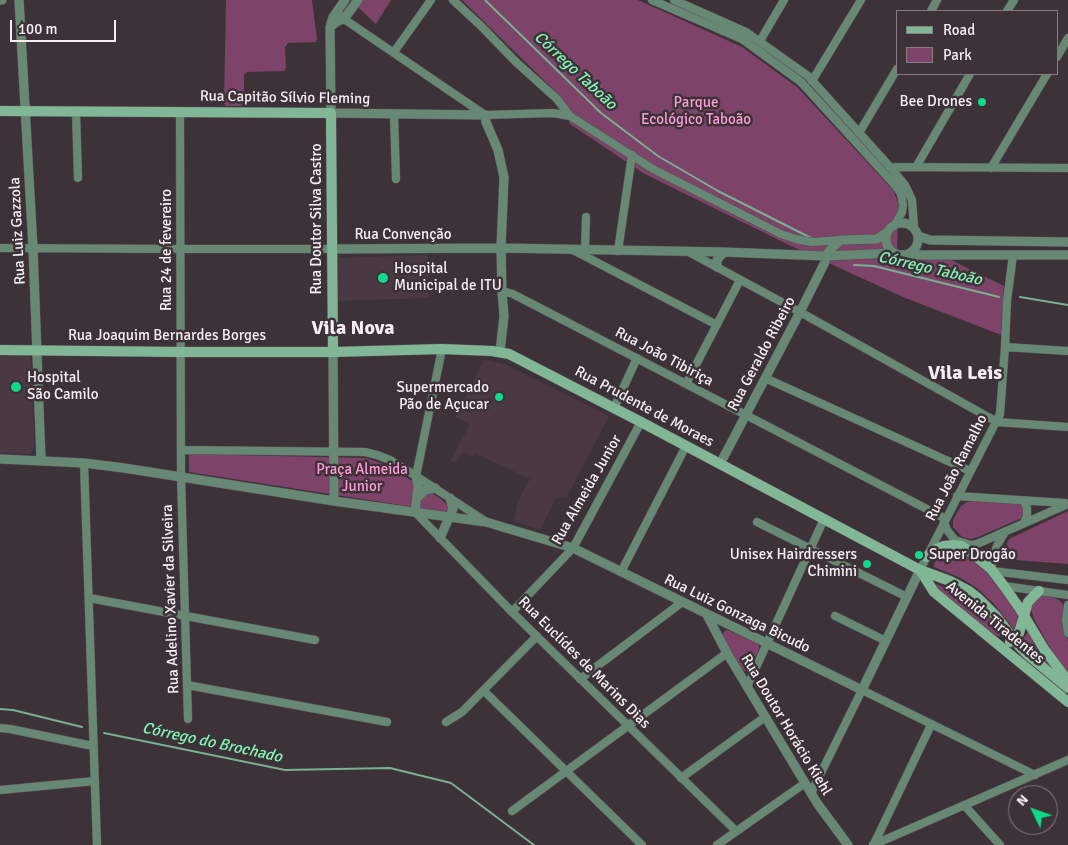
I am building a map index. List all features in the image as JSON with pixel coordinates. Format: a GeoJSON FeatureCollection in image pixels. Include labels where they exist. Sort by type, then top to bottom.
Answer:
{"type":"FeatureCollection","features":[{"type":"Feature","properties":{"kind":"main road","name":"Rua Capitão Sílvio Fleming"},"geometry":{"type":"LineString","coordinates":[[0,111],[331,113]]}},
{"type":"Feature","properties":{"kind":"main road","name":"Rua Doutor Silva Castro"},"geometry":{"type":"LineString","coordinates":[[331,113],[333,352]]}},
{"type":"Feature","properties":{"kind":"main road","name":"Rua Prudente de Moraes"},"geometry":{"type":"LineString","coordinates":[[333,352],[442,349],[492,351],[509,354],[920,570]]}},
{"type":"Feature","properties":{"kind":"main road","name":"Rua Joaquim Bernardes Borges"},"geometry":{"type":"LineString","coordinates":[[0,350],[333,352]]}},
{"type":"Feature","properties":{"kind":"main road"},"geometry":{"type":"LineString","coordinates":[[926,558],[936,549],[954,545],[962,546],[973,554],[991,570],[1004,586],[1044,649],[1068,681]]}},
{"type":"Feature","properties":{"kind":"main road","name":"Avenida Tiradentes"},"geometry":{"type":"LineString","coordinates":[[920,570],[969,590],[988,607],[1028,655],[1068,688]]}},
{"type":"Feature","properties":{"kind":"main road","name":"Avenida Tiradentes"},"geometry":{"type":"LineString","coordinates":[[920,570],[934,592],[1068,702]]}},
{"type":"Feature","properties":{"kind":"main road"},"geometry":{"type":"LineString","coordinates":[[997,644],[1009,644],[1014,640],[1019,633],[1028,602],[1039,592]]}},
{"type":"Feature","properties":{"kind":"street","name":"Rua Luiz Gazzola"},"geometry":{"type":"LineString","coordinates":[[19,0],[33,248],[42,460]]}},
{"type":"Feature","properties":{"kind":"street"},"geometry":{"type":"LineString","coordinates":[[330,27],[333,16],[345,0]]}},
{"type":"Feature","properties":{"kind":"street"},"geometry":{"type":"LineString","coordinates":[[330,27],[344,19],[358,0]]}},
{"type":"Feature","properties":{"kind":"street"},"geometry":{"type":"LineString","coordinates":[[394,52],[431,0]]}},
{"type":"Feature","properties":{"kind":"street"},"geometry":{"type":"LineString","coordinates":[[454,0],[516,62],[557,99],[570,116],[653,169],[781,234],[796,239],[811,242],[877,239],[887,232]]}},
{"type":"Feature","properties":{"kind":"street"},"geometry":{"type":"LineString","coordinates":[[652,0],[742,39],[801,82],[900,192],[903,205],[902,212],[896,223],[889,228],[885,238],[888,249],[892,253]]}},
{"type":"Feature","properties":{"kind":"street"},"geometry":{"type":"LineString","coordinates":[[674,0],[746,32],[803,72],[899,176],[912,200],[916,232],[917,245],[907,255]]}},
{"type":"Feature","properties":{"kind":"street"},"geometry":{"type":"LineString","coordinates":[[760,41],[784,0]]}},
{"type":"Feature","properties":{"kind":"street"},"geometry":{"type":"LineString","coordinates":[[812,81],[860,0]]}},
{"type":"Feature","properties":{"kind":"street"},"geometry":{"type":"LineString","coordinates":[[337,10],[344,19],[485,115],[498,150],[504,177],[501,248],[504,316],[500,352]]}},
{"type":"Feature","properties":{"kind":"street","name":"Rua Doutor Silva Castro"},"geometry":{"type":"LineString","coordinates":[[330,27],[331,113]]}},
{"type":"Feature","properties":{"kind":"street"},"geometry":{"type":"LineString","coordinates":[[1058,55],[1068,38]]}},
{"type":"Feature","properties":{"kind":"street"},"geometry":{"type":"LineString","coordinates":[[859,133],[896,71]]}},
{"type":"Feature","properties":{"kind":"street"},"geometry":{"type":"LineString","coordinates":[[916,167],[969,75]]}},
{"type":"Feature","properties":{"kind":"street"},"geometry":{"type":"LineString","coordinates":[[991,168],[1046,75]]}},
{"type":"Feature","properties":{"kind":"street"},"geometry":{"type":"LineString","coordinates":[[76,111],[78,178]]}},
{"type":"Feature","properties":{"kind":"street","name":"Rua 24 de fevereiro"},"geometry":{"type":"LineString","coordinates":[[180,112],[181,477]]}},
{"type":"Feature","properties":{"kind":"street","name":"Rua Capitão Sílvio Fleming"},"geometry":{"type":"LineString","coordinates":[[331,113],[485,115],[553,113],[570,116]]}},
{"type":"Feature","properties":{"kind":"street"},"geometry":{"type":"LineString","coordinates":[[394,114],[396,179]]}},
{"type":"Feature","properties":{"kind":"street"},"geometry":{"type":"LineString","coordinates":[[618,250],[632,155]]}},
{"type":"Feature","properties":{"kind":"street"},"geometry":{"type":"LineString","coordinates":[[890,167],[1068,168]]}},
{"type":"Feature","properties":{"kind":"street"},"geometry":{"type":"LineString","coordinates":[[585,250],[586,217]]}},
{"type":"Feature","properties":{"kind":"street"},"geometry":{"type":"LineString","coordinates":[[896,223],[906,223],[916,232],[930,240],[1068,242]]}},
{"type":"Feature","properties":{"kind":"street","name":"Rua Geraldo Ribeiro"},"geometry":{"type":"LineString","coordinates":[[720,464],[826,259],[832,248],[841,240]]}},
{"type":"Feature","properties":{"kind":"street","name":"Rua Convenção"},"geometry":{"type":"LineString","coordinates":[[0,248],[181,250],[501,248],[724,252],[806,256],[826,259]]}},
{"type":"Feature","properties":{"kind":"street"},"geometry":{"type":"LineString","coordinates":[[573,250],[717,326]]}},
{"type":"Feature","properties":{"kind":"street"},"geometry":{"type":"LineString","coordinates":[[687,251],[997,422],[1068,427]]}},
{"type":"Feature","properties":{"kind":"street"},"geometry":{"type":"LineString","coordinates":[[717,268],[717,260],[724,252]]}},
{"type":"Feature","properties":{"kind":"street"},"geometry":{"type":"LineString","coordinates":[[826,259],[892,253],[902,256],[1068,255]]}},
{"type":"Feature","properties":{"kind":"street","name":"Rua João Ramalho"},"geometry":{"type":"LineString","coordinates":[[920,570],[1000,414],[1007,301],[1013,255]]}},
{"type":"Feature","properties":{"kind":"street"},"geometry":{"type":"LineString","coordinates":[[686,384],[740,280]]}},
{"type":"Feature","properties":{"kind":"street","name":"Rua João Tibiriça"},"geometry":{"type":"LineString","coordinates":[[502,290],[637,358],[945,521]]}},
{"type":"Feature","properties":{"kind":"street"},"geometry":{"type":"LineString","coordinates":[[1005,347],[1068,351]]}},
{"type":"Feature","properties":{"kind":"street"},"geometry":{"type":"LineString","coordinates":[[415,512],[418,486],[416,476],[442,349]]}},
{"type":"Feature","properties":{"kind":"street","name":"Rua Doutor Silva Castro"},"geometry":{"type":"LineString","coordinates":[[333,352],[334,501]]}},
{"type":"Feature","properties":{"kind":"street"},"geometry":{"type":"LineString","coordinates":[[614,408],[637,358]]}},
{"type":"Feature","properties":{"kind":"street"},"geometry":{"type":"LineString","coordinates":[[765,378],[970,471]]}},
{"type":"Feature","properties":{"kind":"street","name":"Rua Almeida Junior"},"geometry":{"type":"LineString","coordinates":[[512,612],[573,548],[641,422]]}},
{"type":"Feature","properties":{"kind":"street"},"geometry":{"type":"LineString","coordinates":[[621,572],[686,446]]}},
{"type":"Feature","properties":{"kind":"street"},"geometry":{"type":"LineString","coordinates":[[181,450],[365,452],[390,460],[486,522]]}},
{"type":"Feature","properties":{"kind":"street","name":"Rua Luiz Gonzaga Bicudo"},"geometry":{"type":"LineString","coordinates":[[0,459],[84,463],[124,468],[334,501],[486,522],[573,548],[1035,775]]}},
{"type":"Feature","properties":{"kind":"street"},"geometry":{"type":"LineString","coordinates":[[84,463],[97,845]]}},
{"type":"Feature","properties":{"kind":"street","name":"Rua Adelino Xavier da Silveira"},"geometry":{"type":"LineString","coordinates":[[181,477],[188,719]]}},
{"type":"Feature","properties":{"kind":"street"},"geometry":{"type":"LineString","coordinates":[[417,498],[426,490],[435,488]]}},
{"type":"Feature","properties":{"kind":"street"},"geometry":{"type":"LineString","coordinates":[[958,496],[1068,504]]}},
{"type":"Feature","properties":{"kind":"street"},"geometry":{"type":"LineString","coordinates":[[440,538],[453,508],[450,498]]}},
{"type":"Feature","properties":{"kind":"street"},"geometry":{"type":"LineString","coordinates":[[1024,500],[1027,508],[1027,516],[1024,523]]}},
{"type":"Feature","properties":{"kind":"street"},"geometry":{"type":"LineString","coordinates":[[945,521],[947,530],[955,540],[971,545],[1068,504]]}},
{"type":"Feature","properties":{"kind":"street","name":"Rua Euclídes de Marins Dias"},"geometry":{"type":"LineString","coordinates":[[415,512],[536,636],[736,831]]}},
{"type":"Feature","properties":{"kind":"street"},"geometry":{"type":"LineString","coordinates":[[747,686],[824,519]]}},
{"type":"Feature","properties":{"kind":"street"},"geometry":{"type":"LineString","coordinates":[[758,522],[907,597]]}},
{"type":"Feature","properties":{"kind":"street"},"geometry":{"type":"LineString","coordinates":[[1005,532],[996,548],[991,570],[1068,580]]}},
{"type":"Feature","properties":{"kind":"street"},"geometry":{"type":"LineString","coordinates":[[810,793],[920,570]]}},
{"type":"Feature","properties":{"kind":"street"},"geometry":{"type":"LineString","coordinates":[[1004,586],[1068,595]]}},
{"type":"Feature","properties":{"kind":"street"},"geometry":{"type":"LineString","coordinates":[[88,598],[315,640]]}},
{"type":"Feature","properties":{"kind":"street"},"geometry":{"type":"LineString","coordinates":[[580,679],[681,602]]}},
{"type":"Feature","properties":{"kind":"street"},"geometry":{"type":"LineString","coordinates":[[1068,605],[1066,620],[1068,633]]}},
{"type":"Feature","properties":{"kind":"street","name":"Rua Doutor Horácio Kiehl"},"geometry":{"type":"LineString","coordinates":[[707,615],[727,653],[810,793],[844,844]]}},
{"type":"Feature","properties":{"kind":"street"},"geometry":{"type":"LineString","coordinates":[[835,616],[886,641]]}},
{"type":"Feature","properties":{"kind":"street"},"geometry":{"type":"LineString","coordinates":[[446,722],[462,712],[536,636]]}},
{"type":"Feature","properties":{"kind":"street"},"geometry":{"type":"LineString","coordinates":[[512,810],[727,653]]}},
{"type":"Feature","properties":{"kind":"street"},"geometry":{"type":"LineString","coordinates":[[739,673],[746,675],[754,672]]}},
{"type":"Feature","properties":{"kind":"street"},"geometry":{"type":"LineString","coordinates":[[187,685],[387,722]]}},
{"type":"Feature","properties":{"kind":"street"},"geometry":{"type":"LineString","coordinates":[[484,690],[642,845]]}},
{"type":"Feature","properties":{"kind":"street"},"geometry":{"type":"LineString","coordinates":[[681,778],[765,717]]}},
{"type":"Feature","properties":{"kind":"street"},"geometry":{"type":"LineString","coordinates":[[873,845],[931,725]]}},
{"type":"Feature","properties":{"kind":"street"},"geometry":{"type":"LineString","coordinates":[[0,728],[93,746]]}},
{"type":"Feature","properties":{"kind":"street"},"geometry":{"type":"LineString","coordinates":[[873,845],[1068,760]]}},
{"type":"Feature","properties":{"kind":"street"},"geometry":{"type":"LineString","coordinates":[[0,790],[95,781]]}},
{"type":"Feature","properties":{"kind":"street"},"geometry":{"type":"LineString","coordinates":[[718,845],[805,783]]}},
{"type":"Feature","properties":{"kind":"street"},"geometry":{"type":"LineString","coordinates":[[964,805],[1000,845]]}},
{"type":"Feature","properties":{"kind":"shaded area","name":"Hospital Municipal de ITU"},"geometry":{"type":"Polygon","coordinates":[[[428,255],[429,298],[338,301],[338,258],[428,255]]]}},
{"type":"Feature","properties":{"kind":"shaded area","name":"Hospital São Camilo"},"geometry":{"type":"Polygon","coordinates":[[[0,356],[31,357],[34,445],[33,450],[29,454],[0,453],[0,356]]]}},
{"type":"Feature","properties":{"kind":"shaded area"},"geometry":{"type":"Polygon","coordinates":[[[484,360],[504,364],[609,416],[567,497],[556,498],[540,530],[514,521],[518,501],[530,479],[475,453],[473,457],[463,452],[456,462],[450,461],[470,424],[455,417],[484,360]]]}},
{"type":"Feature","properties":{"kind":"green space"},"geometry":{"type":"Polygon","coordinates":[[[226,0],[312,0],[316,42],[288,43],[285,47],[286,68],[284,71],[247,72],[244,75],[244,103],[240,106],[226,106],[224,104],[226,0]]]}},
{"type":"Feature","properties":{"kind":"green space"},"geometry":{"type":"Polygon","coordinates":[[[350,0],[391,0],[376,24],[350,0]]]}},
{"type":"Feature","properties":{"kind":"green space","name":"Parque Ecológico Taboão"},"geometry":{"type":"Polygon","coordinates":[[[462,0],[638,0],[742,47],[797,87],[893,190],[898,202],[897,260],[951,260],[1004,286],[1001,335],[903,297],[787,244],[643,173],[570,124],[556,92],[462,0]]]}},
{"type":"Feature","properties":{"kind":"green space","name":"Praça Almeida Junior"},"geometry":{"type":"Polygon","coordinates":[[[189,454],[365,458],[388,466],[441,499],[448,506],[448,510],[445,512],[189,472],[189,454]]]}},
{"type":"Feature","properties":{"kind":"green space"},"geometry":{"type":"Polygon","coordinates":[[[971,501],[1021,504],[1024,509],[1023,516],[978,537],[966,538],[961,536],[953,527],[953,520],[961,506],[971,501]]]}},
{"type":"Feature","properties":{"kind":"green space"},"geometry":{"type":"Polygon","coordinates":[[[1068,511],[1068,564],[1001,559],[1009,539],[1068,511]]]}},
{"type":"Feature","properties":{"kind":"green space"},"geometry":{"type":"Polygon","coordinates":[[[954,549],[972,557],[988,574],[1017,615],[1018,629],[1015,631],[995,605],[978,589],[961,578],[934,567],[935,562],[942,554],[954,549]]]}},
{"type":"Feature","properties":{"kind":"green space"},"geometry":{"type":"Polygon","coordinates":[[[936,584],[958,593],[975,604],[994,622],[1004,637],[997,636],[991,632],[938,590],[935,586],[936,584]]]}},
{"type":"Feature","properties":{"kind":"green space"},"geometry":{"type":"Polygon","coordinates":[[[1042,596],[1055,598],[1063,604],[1063,625],[1068,641],[1068,673],[1056,659],[1034,619],[1031,609],[1033,602],[1042,596]]]}},
{"type":"Feature","properties":{"kind":"green space"},"geometry":{"type":"Polygon","coordinates":[[[726,630],[759,646],[749,671],[743,670],[723,637],[723,633],[726,630]]]}},
{"type":"Feature","properties":{"kind":"green space"},"geometry":{"type":"Polygon","coordinates":[[[1028,632],[1041,656],[1050,665],[1049,667],[1047,668],[1025,644],[1023,639],[1028,632]]]}},
{"type":"Feature","properties":{"kind":"waterway","name":"Córrego Taboão"},"geometry":{"type":"LineString","coordinates":[[485,0],[601,113],[658,156],[718,191],[811,238]]}},
{"type":"Feature","properties":{"kind":"waterway","name":"Córrego Taboão"},"geometry":{"type":"LineString","coordinates":[[854,265],[874,266],[999,297]]}},
{"type":"Feature","properties":{"kind":"waterway","name":"Córrego Taboão"},"geometry":{"type":"LineString","coordinates":[[1020,297],[1068,305]]}},
{"type":"Feature","properties":{"kind":"waterway","name":"Córrego do Brochado"},"geometry":{"type":"LineString","coordinates":[[0,709],[13,710],[82,727]]}},
{"type":"Feature","properties":{"kind":"waterway","name":"Córrego do Brochado"},"geometry":{"type":"LineString","coordinates":[[104,733],[285,770],[390,768],[451,783],[534,845]]}},
{"type":"Feature","properties":{"kind":"place","name":"Bee Drones"},"geometry":{"type":"Point","coordinates":[982,102]}},
{"type":"Feature","properties":{"kind":"place","name":"Hospital Municipal de ITU"},"geometry":{"type":"Point","coordinates":[383,278]}},
{"type":"Feature","properties":{"kind":"place","name":"Hospital São Camilo"},"geometry":{"type":"Point","coordinates":[16,387]}},
{"type":"Feature","properties":{"kind":"place","name":"Supermercado Pão de Açucar"},"geometry":{"type":"Point","coordinates":[499,397]}},
{"type":"Feature","properties":{"kind":"place","name":"Super Drogão"},"geometry":{"type":"Point","coordinates":[919,555]}},
{"type":"Feature","properties":{"kind":"place","name":"Unisex Hairdressers Chimini"},"geometry":{"type":"Point","coordinates":[867,564]}},
{"type":"Feature","properties":{"kind":"district","name":"Vila Nova"},"geometry":{"type":"Point","coordinates":[353,329]}},
{"type":"Feature","properties":{"kind":"district","name":"Vila Leis"},"geometry":{"type":"Point","coordinates":[965,374]}}]}
